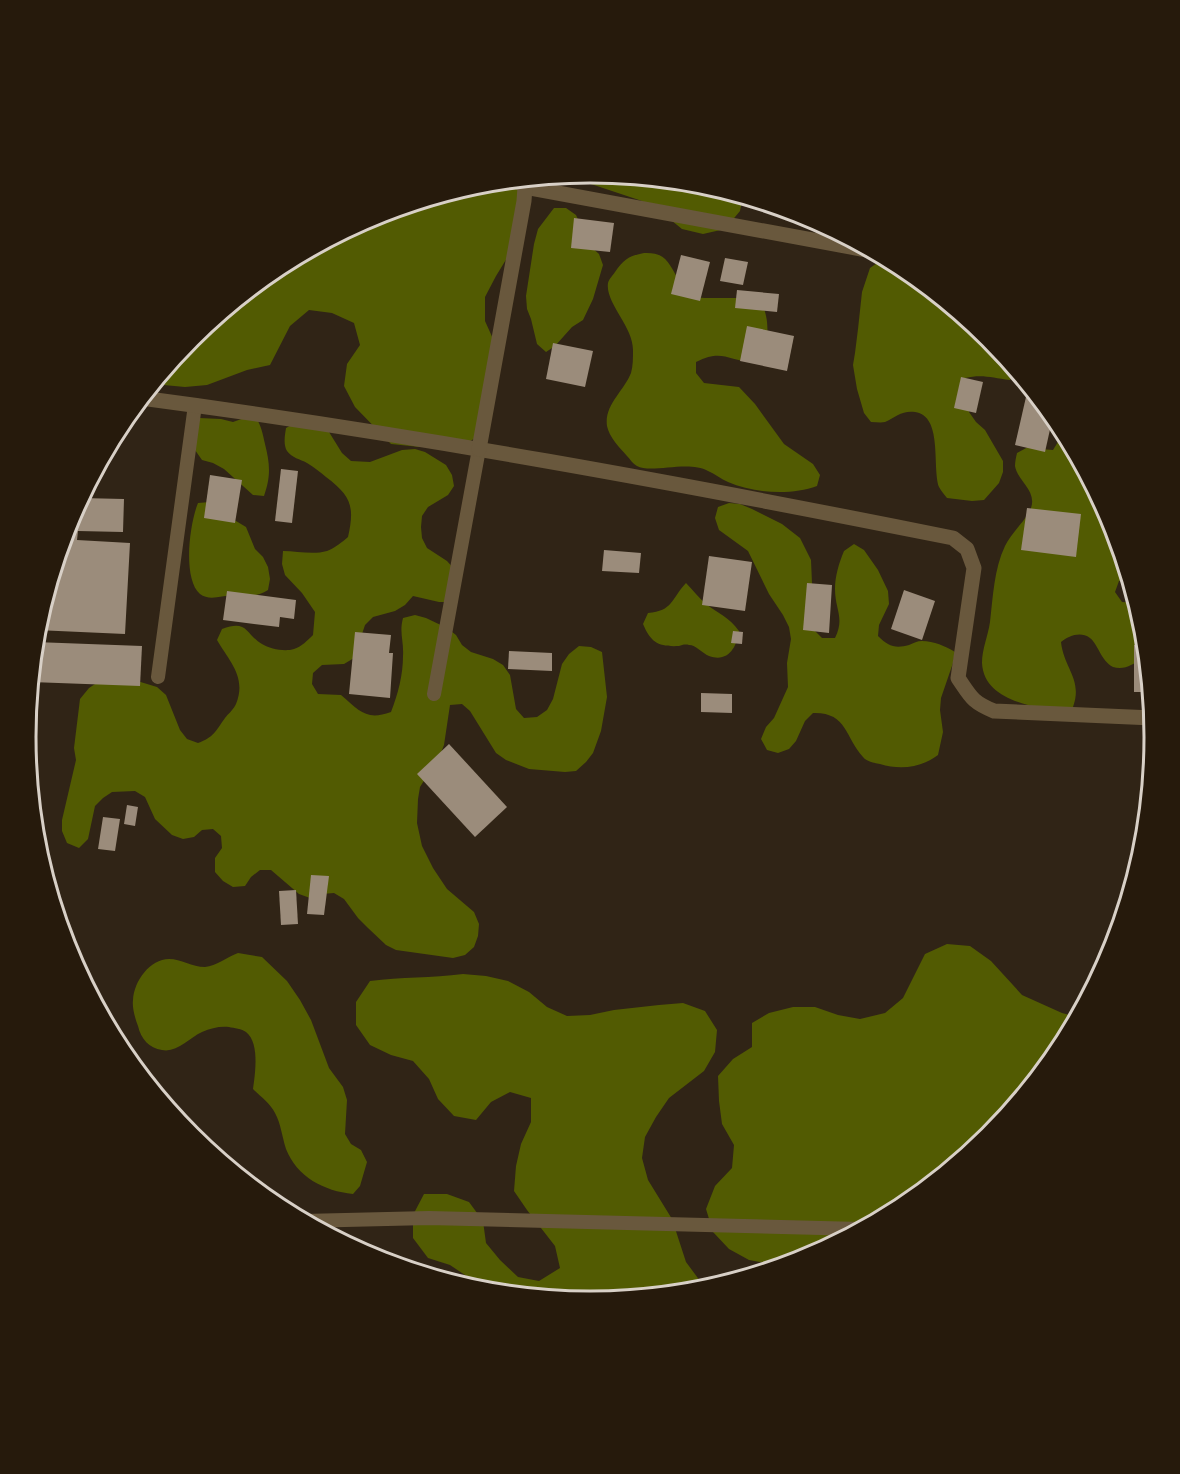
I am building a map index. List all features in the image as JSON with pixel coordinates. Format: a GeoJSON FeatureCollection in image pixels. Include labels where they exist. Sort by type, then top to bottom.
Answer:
{"type":"FeatureCollection","features":[{"type":"Feature","properties":{"kind":"street"},"geometry":{"type":"LineString","coordinates":[[536,186],[846,246]]}},
{"type":"Feature","properties":{"kind":"street"},"geometry":{"type":"LineString","coordinates":[[479,449],[524,201],[522,188]]}},
{"type":"Feature","properties":{"kind":"street"},"geometry":{"type":"LineString","coordinates":[[151,399],[479,449],[795,506],[953,538],[967,549],[974,568],[958,678],[978,705],[994,711],[1143,718]]}},
{"type":"Feature","properties":{"kind":"lane"},"geometry":{"type":"LineString","coordinates":[[158,677],[195,405]]}},
{"type":"Feature","properties":{"kind":"lane"},"geometry":{"type":"LineString","coordinates":[[434,694],[479,449]]}},
{"type":"Feature","properties":{"kind":"lane"},"geometry":{"type":"LineString","coordinates":[[320,1221],[429,1218],[845,1229]]}},
{"type":"Feature","properties":{"kind":"green space"},"geometry":{"type":"Polygon","coordinates":[[[588,183],[662,188],[741,204],[740,211],[725,229],[703,234],[682,229],[661,212],[642,201],[588,183]]]}},
{"type":"Feature","properties":{"kind":"green space"},"geometry":{"type":"Polygon","coordinates":[[[538,186],[531,194],[507,258],[485,297],[485,321],[494,341],[484,433],[465,444],[420,447],[391,444],[355,407],[344,386],[347,364],[360,345],[354,323],[332,313],[309,310],[290,326],[270,365],[247,370],[207,385],[185,387],[162,385],[198,345],[225,320],[282,276],[313,257],[378,225],[412,212],[482,194],[538,186]]]}},
{"type":"Feature","properties":{"kind":"green space"},"geometry":{"type":"Polygon","coordinates":[[[554,208],[566,208],[576,215],[590,246],[599,254],[603,265],[593,299],[583,320],[572,327],[555,346],[546,352],[537,344],[527,309],[526,296],[538,229],[554,208]]]}},
{"type":"Feature","properties":{"kind":"green space"},"geometry":{"type":"Polygon","coordinates":[[[644,253],[656,254],[665,259],[692,297],[740,298],[762,304],[767,326],[766,349],[751,362],[724,356],[705,358],[696,362],[696,373],[704,383],[739,387],[755,404],[784,444],[813,464],[820,475],[817,486],[784,492],[760,491],[738,486],[700,468],[643,468],[634,464],[615,442],[607,426],[608,411],[631,373],[633,350],[629,332],[608,291],[608,283],[624,261],[644,253]]]}},
{"type":"Feature","properties":{"kind":"green space"},"geometry":{"type":"Polygon","coordinates":[[[877,263],[927,297],[982,345],[1011,377],[1010,380],[982,376],[965,378],[969,412],[985,430],[1003,461],[1003,472],[999,483],[984,500],[947,498],[939,487],[933,432],[930,422],[924,416],[915,412],[907,412],[885,422],[871,422],[864,413],[853,365],[862,292],[870,268],[877,263]]]}},
{"type":"Feature","properties":{"kind":"green space"},"geometry":{"type":"Polygon","coordinates":[[[247,417],[258,421],[267,451],[269,476],[264,496],[253,495],[224,469],[202,460],[195,450],[199,418],[233,422],[247,417]]]}},
{"type":"Feature","properties":{"kind":"green space"},"geometry":{"type":"Polygon","coordinates":[[[297,422],[329,432],[342,453],[351,461],[370,462],[402,450],[415,449],[425,452],[446,465],[452,475],[454,486],[448,495],[428,507],[422,516],[421,527],[422,538],[427,548],[447,561],[455,570],[451,602],[439,602],[413,596],[395,611],[373,617],[365,625],[354,658],[344,664],[322,665],[313,673],[312,684],[318,694],[341,695],[369,715],[391,712],[402,670],[401,628],[403,618],[415,615],[447,628],[471,652],[503,665],[510,675],[516,709],[524,718],[537,717],[547,710],[553,699],[562,664],[569,654],[579,646],[591,647],[602,652],[607,697],[601,731],[593,753],[576,771],[529,769],[506,760],[496,753],[470,711],[462,704],[450,705],[444,745],[420,787],[417,823],[422,846],[433,868],[447,889],[474,912],[479,924],[474,947],[465,955],[453,958],[396,950],[386,945],[368,928],[344,899],[334,893],[310,898],[299,894],[271,870],[260,870],[245,886],[233,887],[215,872],[215,858],[222,848],[221,836],[213,829],[202,830],[194,837],[183,839],[172,835],[155,819],[145,797],[135,791],[112,792],[95,806],[88,839],[79,848],[67,843],[62,831],[62,820],[76,760],[74,748],[80,699],[89,688],[98,682],[134,680],[157,687],[166,695],[180,730],[187,739],[198,743],[208,739],[214,733],[235,706],[239,694],[238,677],[217,640],[222,629],[230,626],[242,627],[262,644],[282,650],[297,648],[313,635],[315,612],[302,593],[285,575],[282,564],[283,551],[316,553],[336,547],[348,537],[351,509],[341,490],[312,466],[287,451],[286,428],[297,422]]]}},
{"type":"Feature","properties":{"kind":"green space"},"geometry":{"type":"Polygon","coordinates":[[[1058,441],[1087,492],[1102,525],[1121,580],[1115,592],[1122,602],[1127,602],[1138,660],[1127,667],[1113,667],[1103,657],[1093,641],[1086,636],[1075,635],[1061,642],[1076,689],[1073,707],[1062,713],[1024,704],[1001,694],[991,686],[985,676],[982,663],[998,564],[1005,546],[1029,512],[1032,502],[1029,491],[1015,466],[1017,453],[1028,447],[1053,450],[1058,441]]]}},
{"type":"Feature","properties":{"kind":"green space"},"geometry":{"type":"Polygon","coordinates":[[[210,502],[226,519],[236,521],[246,527],[255,549],[263,557],[268,567],[270,579],[268,590],[254,595],[211,598],[200,594],[194,586],[189,563],[192,523],[198,503],[210,502]]]}},
{"type":"Feature","properties":{"kind":"green space"},"geometry":{"type":"Polygon","coordinates":[[[729,503],[740,504],[752,509],[782,524],[800,538],[811,560],[814,630],[822,638],[835,638],[838,631],[839,619],[835,596],[837,574],[844,551],[854,544],[864,550],[878,570],[888,591],[889,604],[879,625],[878,636],[896,647],[926,641],[939,644],[955,652],[941,698],[943,732],[938,755],[925,763],[910,767],[895,767],[870,762],[863,757],[839,721],[824,714],[813,713],[805,721],[796,741],[789,749],[778,753],[767,750],[761,739],[766,727],[774,718],[788,687],[787,663],[791,639],[789,627],[769,594],[748,551],[719,530],[715,518],[718,507],[729,503]]]}},
{"type":"Feature","properties":{"kind":"green space"},"geometry":{"type":"Polygon","coordinates":[[[686,583],[703,602],[728,619],[739,631],[734,648],[726,655],[716,658],[692,645],[661,644],[649,636],[643,624],[648,613],[667,607],[686,583]]]}},
{"type":"Feature","properties":{"kind":"green space"},"geometry":{"type":"Polygon","coordinates":[[[947,944],[970,946],[991,961],[1022,995],[1069,1015],[1030,1074],[982,1129],[927,1177],[898,1198],[835,1234],[768,1262],[749,1260],[729,1249],[713,1232],[706,1209],[715,1186],[732,1168],[734,1145],[722,1124],[718,1076],[733,1059],[752,1047],[752,1023],[769,1013],[793,1007],[815,1007],[838,1015],[860,1019],[885,1013],[903,998],[925,954],[947,944]]]}},
{"type":"Feature","properties":{"kind":"green space"},"geometry":{"type":"Polygon","coordinates":[[[238,953],[262,957],[287,981],[311,1020],[329,1068],[343,1087],[347,1100],[345,1134],[351,1144],[361,1150],[367,1162],[360,1186],[353,1194],[332,1190],[313,1181],[304,1175],[291,1159],[275,1113],[253,1089],[255,1051],[246,1032],[229,1027],[212,1028],[178,1047],[167,1050],[153,1047],[141,1035],[134,1013],[133,1000],[136,986],[144,972],[162,960],[178,960],[205,967],[238,953]]]}},
{"type":"Feature","properties":{"kind":"green space"},"geometry":{"type":"Polygon","coordinates":[[[463,974],[508,981],[529,992],[547,1007],[567,1016],[683,1003],[705,1011],[717,1030],[715,1052],[704,1071],[669,1098],[645,1137],[642,1158],[648,1180],[672,1219],[686,1262],[699,1280],[626,1290],[554,1290],[468,1277],[450,1265],[428,1258],[413,1238],[413,1215],[424,1194],[447,1194],[469,1202],[483,1221],[486,1243],[518,1277],[539,1281],[560,1268],[555,1246],[514,1191],[521,1144],[531,1122],[531,1098],[510,1092],[491,1102],[476,1120],[454,1116],[438,1099],[429,1079],[413,1061],[391,1055],[370,1045],[356,1025],[356,1002],[370,981],[463,974]]]}},
{"type":"Feature","properties":{"kind":"building"},"geometry":{"type":"Polygon","coordinates":[[[574,218],[614,223],[610,252],[571,248],[574,218]]]}},
{"type":"Feature","properties":{"kind":"building"},"geometry":{"type":"Polygon","coordinates":[[[681,255],[710,262],[700,301],[671,294],[681,255]]]}},
{"type":"Feature","properties":{"kind":"building"},"geometry":{"type":"Polygon","coordinates":[[[725,258],[748,262],[743,285],[720,281],[725,258]]]}},
{"type":"Feature","properties":{"kind":"building"},"geometry":{"type":"Polygon","coordinates":[[[737,290],[779,294],[777,312],[735,308],[737,290]]]}},
{"type":"Feature","properties":{"kind":"building"},"geometry":{"type":"Polygon","coordinates":[[[747,326],[794,336],[787,371],[740,361],[747,326]]]}},
{"type":"Feature","properties":{"kind":"building"},"geometry":{"type":"Polygon","coordinates":[[[553,343],[593,351],[585,387],[546,379],[553,343]]]}},
{"type":"Feature","properties":{"kind":"building"},"geometry":{"type":"Polygon","coordinates":[[[961,377],[983,382],[976,413],[954,408],[961,377]]]}},
{"type":"Feature","properties":{"kind":"building"},"geometry":{"type":"Polygon","coordinates":[[[1026,397],[1050,428],[1045,452],[1015,445],[1026,397]]]}},
{"type":"Feature","properties":{"kind":"building"},"geometry":{"type":"Polygon","coordinates":[[[281,469],[298,471],[292,523],[275,521],[281,469]]]}},
{"type":"Feature","properties":{"kind":"building"},"geometry":{"type":"Polygon","coordinates":[[[210,475],[242,480],[235,523],[204,518],[210,475]]]}},
{"type":"Feature","properties":{"kind":"building"},"geometry":{"type":"Polygon","coordinates":[[[90,498],[124,499],[123,532],[78,531],[77,540],[130,543],[125,634],[47,630],[65,559],[90,498]]]}},
{"type":"Feature","properties":{"kind":"building"},"geometry":{"type":"Polygon","coordinates":[[[1027,508],[1081,514],[1076,557],[1021,550],[1027,508]]]}},
{"type":"Feature","properties":{"kind":"building"},"geometry":{"type":"Polygon","coordinates":[[[604,550],[641,553],[639,573],[602,571],[604,550]]]}},
{"type":"Feature","properties":{"kind":"building"},"geometry":{"type":"Polygon","coordinates":[[[709,556],[752,562],[745,611],[702,605],[709,556]]]}},
{"type":"Feature","properties":{"kind":"building"},"geometry":{"type":"Polygon","coordinates":[[[807,583],[832,585],[829,633],[803,630],[807,583]]]}},
{"type":"Feature","properties":{"kind":"building"},"geometry":{"type":"Polygon","coordinates":[[[904,590],[935,601],[922,640],[891,629],[904,590]]]}},
{"type":"Feature","properties":{"kind":"building"},"geometry":{"type":"Polygon","coordinates":[[[227,591],[296,600],[294,619],[280,617],[279,627],[223,620],[227,591]]]}},
{"type":"Feature","properties":{"kind":"building"},"geometry":{"type":"Polygon","coordinates":[[[733,631],[743,632],[742,644],[731,643],[733,631]]]}},
{"type":"Feature","properties":{"kind":"building"},"geometry":{"type":"Polygon","coordinates":[[[355,632],[391,635],[389,653],[393,653],[390,698],[349,694],[355,632]]]}},
{"type":"Feature","properties":{"kind":"building"},"geometry":{"type":"Polygon","coordinates":[[[45,642],[142,646],[140,686],[39,682],[45,642]]]}},
{"type":"Feature","properties":{"kind":"building"},"geometry":{"type":"Polygon","coordinates":[[[1134,645],[1136,645],[1142,692],[1134,692],[1134,645]]]}},
{"type":"Feature","properties":{"kind":"building"},"geometry":{"type":"Polygon","coordinates":[[[509,651],[552,653],[552,671],[508,669],[509,651]]]}},
{"type":"Feature","properties":{"kind":"building"},"geometry":{"type":"Polygon","coordinates":[[[701,693],[732,694],[732,713],[701,712],[701,693]]]}},
{"type":"Feature","properties":{"kind":"building"},"geometry":{"type":"Polygon","coordinates":[[[449,744],[507,807],[475,837],[417,774],[449,744]]]}},
{"type":"Feature","properties":{"kind":"building"},"geometry":{"type":"Polygon","coordinates":[[[127,805],[138,807],[135,826],[124,824],[127,805]]]}},
{"type":"Feature","properties":{"kind":"building"},"geometry":{"type":"Polygon","coordinates":[[[103,817],[120,819],[115,851],[98,849],[103,817]]]}},
{"type":"Feature","properties":{"kind":"building"},"geometry":{"type":"Polygon","coordinates":[[[311,875],[329,876],[324,915],[307,914],[311,875]]]}},
{"type":"Feature","properties":{"kind":"building"},"geometry":{"type":"Polygon","coordinates":[[[296,890],[298,924],[281,925],[279,891],[296,890]]]}}]}
